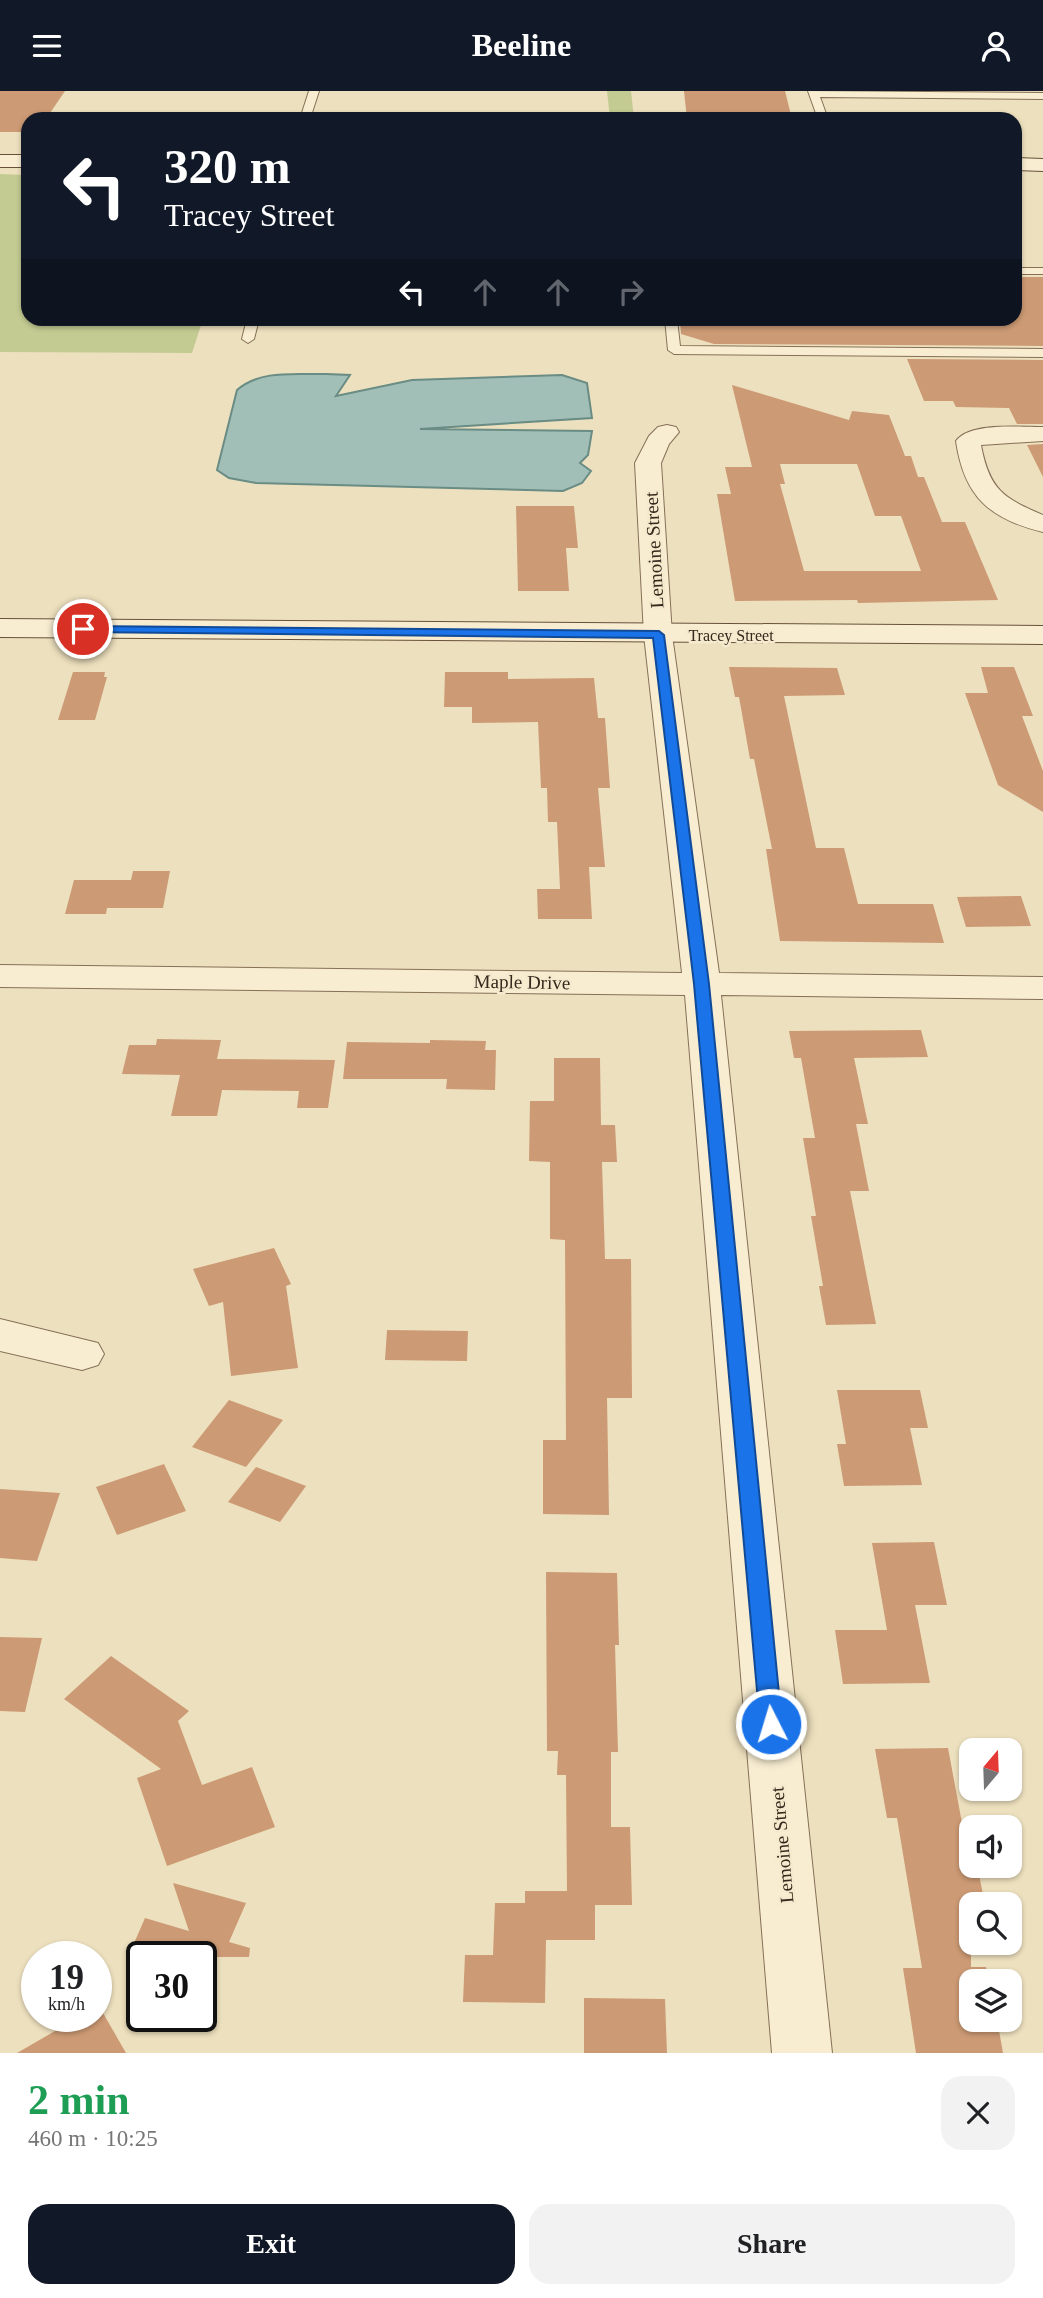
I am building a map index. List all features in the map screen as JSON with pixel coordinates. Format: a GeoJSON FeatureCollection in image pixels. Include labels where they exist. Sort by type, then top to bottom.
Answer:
{"type":"FeatureCollection","features":[{"type":"Feature","properties":{"kind":"street"},"geometry":{"type":"LineString","coordinates":[[0,161],[21,161]]}},
{"type":"Feature","properties":{"kind":"street"},"geometry":{"type":"LineString","coordinates":[[1022,165],[1043,165]]}},
{"type":"Feature","properties":{"kind":"street"},"geometry":{"type":"LineString","coordinates":[[1022,173],[1043,173]]}},
{"type":"Feature","properties":{"kind":"street","name":"Lemoine Street"},"geometry":{"type":"LineString","coordinates":[[667,432],[658,441],[649,463],[659,635],[702,984],[802,2053]]}},
{"type":"Feature","properties":{"kind":"street"},"geometry":{"type":"LineString","coordinates":[[1043,434],[985,435],[968,441],[972,471],[993,503],[1043,524]]}},
{"type":"Feature","properties":{"kind":"street","name":"Tracey Street"},"geometry":{"type":"LineString","coordinates":[[0,628],[659,635],[1043,635]]}},
{"type":"Feature","properties":{"kind":"street","name":"Maple Drive"},"geometry":{"type":"LineString","coordinates":[[0,977],[1043,988]]}},
{"type":"Feature","properties":{"kind":"street"},"geometry":{"type":"LineString","coordinates":[[0,1335],[82,1354]]}},
{"type":"Feature","properties":{"kind":"lane"},"geometry":{"type":"LineString","coordinates":[[307,112],[314,91]]}},
{"type":"Feature","properties":{"kind":"lane"},"geometry":{"type":"LineString","coordinates":[[820,112],[814,92],[1043,96]]}},
{"type":"Feature","properties":{"kind":"lane"},"geometry":{"type":"LineString","coordinates":[[1022,271],[1043,271]]}},
{"type":"Feature","properties":{"kind":"lane"},"geometry":{"type":"LineString","coordinates":[[248,339],[251,326]]}},
{"type":"Feature","properties":{"kind":"lane"},"geometry":{"type":"LineString","coordinates":[[672,326],[674,350],[1043,353]]}},
{"type":"Feature","properties":{"kind":"green space"},"geometry":{"type":"Polygon","coordinates":[[[607,91],[631,91],[633,112],[609,112],[607,91]]]}},
{"type":"Feature","properties":{"kind":"green space"},"geometry":{"type":"Polygon","coordinates":[[[0,174],[21,175],[21,326],[201,326],[192,353],[0,352],[0,174]]]}},
{"type":"Feature","properties":{"kind":"water"},"geometry":{"type":"Polygon","coordinates":[[[350,375],[336,396],[412,380],[562,375],[587,383],[592,418],[420,429],[592,431],[588,455],[580,463],[591,471],[582,483],[563,491],[256,483],[229,478],[217,470],[237,390],[246,383],[268,376],[350,375]]]}},
{"type":"Feature","properties":{"kind":"building"},"geometry":{"type":"Polygon","coordinates":[[[0,91],[65,91],[51,112],[21,112],[21,132],[0,132],[0,91]]]}},
{"type":"Feature","properties":{"kind":"building"},"geometry":{"type":"Polygon","coordinates":[[[684,91],[785,91],[790,112],[686,112],[684,91]]]}},
{"type":"Feature","properties":{"kind":"building"},"geometry":{"type":"Polygon","coordinates":[[[1022,277],[1043,277],[1043,346],[714,344],[681,334],[680,326],[1022,326],[1022,277]]]}},
{"type":"Feature","properties":{"kind":"building"},"geometry":{"type":"Polygon","coordinates":[[[907,359],[1043,360],[1043,424],[1017,424],[1009,408],[956,407],[953,401],[924,401],[907,359]]]}},
{"type":"Feature","properties":{"kind":"building"},"geometry":{"type":"Polygon","coordinates":[[[732,385],[849,420],[852,411],[889,415],[905,456],[911,456],[918,477],[924,477],[942,522],[965,522],[998,600],[858,603],[857,600],[735,601],[717,494],[731,494],[725,467],[752,467],[732,385]],[[780,464],[785,484],[780,484],[804,571],[921,571],[901,516],[875,516],[857,464],[780,464]]]}},
{"type":"Feature","properties":{"kind":"building"},"geometry":{"type":"Polygon","coordinates":[[[1043,444],[1043,477],[1027,445],[1043,444]]]}},
{"type":"Feature","properties":{"kind":"building"},"geometry":{"type":"Polygon","coordinates":[[[516,506],[574,506],[578,548],[566,548],[569,591],[518,591],[516,506]]]}},
{"type":"Feature","properties":{"kind":"building"},"geometry":{"type":"Polygon","coordinates":[[[729,667],[837,668],[845,695],[784,696],[816,848],[844,848],[858,904],[933,904],[944,943],[780,941],[766,849],[772,849],[754,759],[750,759],[739,697],[735,697],[729,667]]]}},
{"type":"Feature","properties":{"kind":"building"},"geometry":{"type":"Polygon","coordinates":[[[981,667],[1014,667],[1033,716],[1022,716],[1043,771],[1043,812],[998,785],[965,693],[988,693],[981,667]]]}},
{"type":"Feature","properties":{"kind":"building"},"geometry":{"type":"Polygon","coordinates":[[[73,672],[105,672],[104,677],[107,677],[95,720],[58,720],[73,672]]]}},
{"type":"Feature","properties":{"kind":"building"},"geometry":{"type":"Polygon","coordinates":[[[445,672],[508,672],[508,679],[594,678],[598,718],[605,718],[610,788],[598,788],[605,867],[589,867],[592,919],[538,919],[537,889],[560,889],[557,822],[548,822],[547,788],[541,788],[538,722],[472,723],[472,707],[444,707],[445,672]]]}},
{"type":"Feature","properties":{"kind":"building"},"geometry":{"type":"Polygon","coordinates":[[[133,871],[170,871],[163,908],[107,908],[106,914],[65,914],[74,880],[131,880],[133,871]]]}},
{"type":"Feature","properties":{"kind":"building"},"geometry":{"type":"Polygon","coordinates":[[[1021,896],[1031,926],[966,927],[957,897],[1021,896]]]}},
{"type":"Feature","properties":{"kind":"building"},"geometry":{"type":"Polygon","coordinates":[[[921,1030],[928,1057],[854,1058],[868,1124],[856,1124],[869,1191],[850,1191],[876,1324],[826,1325],[819,1286],[823,1286],[811,1216],[816,1216],[803,1138],[815,1138],[801,1058],[794,1058],[789,1031],[921,1030]]]}},
{"type":"Feature","properties":{"kind":"building"},"geometry":{"type":"Polygon","coordinates":[[[157,1039],[221,1040],[217,1059],[335,1060],[328,1108],[297,1108],[299,1091],[222,1090],[217,1116],[171,1116],[180,1075],[122,1074],[129,1045],[156,1045],[157,1039]]]}},
{"type":"Feature","properties":{"kind":"building"},"geometry":{"type":"Polygon","coordinates":[[[430,1040],[486,1041],[485,1050],[496,1050],[495,1090],[446,1089],[447,1079],[343,1079],[347,1042],[430,1043],[430,1040]]]}},
{"type":"Feature","properties":{"kind":"building"},"geometry":{"type":"Polygon","coordinates":[[[554,1058],[600,1058],[601,1125],[615,1125],[617,1162],[602,1162],[605,1259],[631,1259],[632,1398],[607,1398],[609,1515],[543,1514],[543,1440],[566,1440],[565,1240],[550,1239],[550,1162],[529,1161],[530,1101],[554,1101],[554,1058]]]}},
{"type":"Feature","properties":{"kind":"building"},"geometry":{"type":"Polygon","coordinates":[[[274,1248],[291,1284],[286,1286],[298,1368],[231,1376],[223,1302],[209,1306],[193,1269],[274,1248]]]}},
{"type":"Feature","properties":{"kind":"building"},"geometry":{"type":"Polygon","coordinates":[[[387,1330],[468,1331],[467,1361],[385,1360],[387,1330]]]}},
{"type":"Feature","properties":{"kind":"building"},"geometry":{"type":"Polygon","coordinates":[[[837,1390],[920,1390],[928,1428],[910,1428],[922,1485],[844,1486],[837,1444],[846,1444],[837,1390]]]}},
{"type":"Feature","properties":{"kind":"building"},"geometry":{"type":"Polygon","coordinates":[[[229,1400],[283,1420],[246,1467],[192,1447],[229,1400]]]}},
{"type":"Feature","properties":{"kind":"building"},"geometry":{"type":"Polygon","coordinates":[[[164,1464],[186,1511],[117,1535],[96,1487],[164,1464]]]}},
{"type":"Feature","properties":{"kind":"building"},"geometry":{"type":"Polygon","coordinates":[[[256,1467],[306,1486],[280,1522],[228,1502],[256,1467]]]}},
{"type":"Feature","properties":{"kind":"building"},"geometry":{"type":"Polygon","coordinates":[[[0,1489],[60,1493],[37,1561],[0,1558],[0,1489]]]}},
{"type":"Feature","properties":{"kind":"building"},"geometry":{"type":"Polygon","coordinates":[[[934,1542],[947,1605],[915,1605],[930,1683],[843,1684],[835,1630],[887,1630],[872,1543],[934,1542]]]}},
{"type":"Feature","properties":{"kind":"building"},"geometry":{"type":"Polygon","coordinates":[[[546,1572],[617,1573],[619,1645],[615,1645],[618,1752],[611,1752],[611,1827],[630,1827],[632,1905],[595,1905],[595,1940],[546,1940],[545,2003],[463,2002],[465,1955],[493,1955],[495,1903],[525,1903],[525,1891],[567,1891],[566,1775],[557,1775],[558,1751],[547,1751],[546,1572]]]}},
{"type":"Feature","properties":{"kind":"building"},"geometry":{"type":"Polygon","coordinates":[[[0,1637],[42,1638],[25,1712],[0,1711],[0,1637]]]}},
{"type":"Feature","properties":{"kind":"building"},"geometry":{"type":"Polygon","coordinates":[[[111,1656],[189,1711],[178,1721],[202,1785],[252,1767],[275,1827],[167,1866],[137,1778],[161,1769],[64,1699],[111,1656]]]}},
{"type":"Feature","properties":{"kind":"building"},"geometry":{"type":"Polygon","coordinates":[[[948,1748],[961,1815],[959,1878],[980,1878],[983,1892],[959,1892],[959,1955],[971,1955],[971,1967],[986,1969],[959,1969],[959,2032],[999,2032],[1003,2053],[916,2053],[903,1968],[922,1968],[897,1818],[887,1818],[875,1749],[948,1748]]]}},
{"type":"Feature","properties":{"kind":"building"},"geometry":{"type":"Polygon","coordinates":[[[173,1883],[246,1903],[229,1942],[250,1948],[249,1957],[217,1957],[217,1941],[135,1941],[145,1918],[189,1931],[173,1883]]]}},
{"type":"Feature","properties":{"kind":"building"},"geometry":{"type":"Polygon","coordinates":[[[584,1998],[665,1999],[667,2053],[584,2053],[584,1998]]]}},
{"type":"Feature","properties":{"kind":"building"},"geometry":{"type":"Polygon","coordinates":[[[112,2029],[126,2053],[17,2053],[53,2032],[112,2032],[112,2029]]]}},
{"type":"Feature","properties":{"kind":"route"},"geometry":{"type":"LineString","coordinates":[[83,629],[659,635],[702,984],[771,1724]]}}]}
